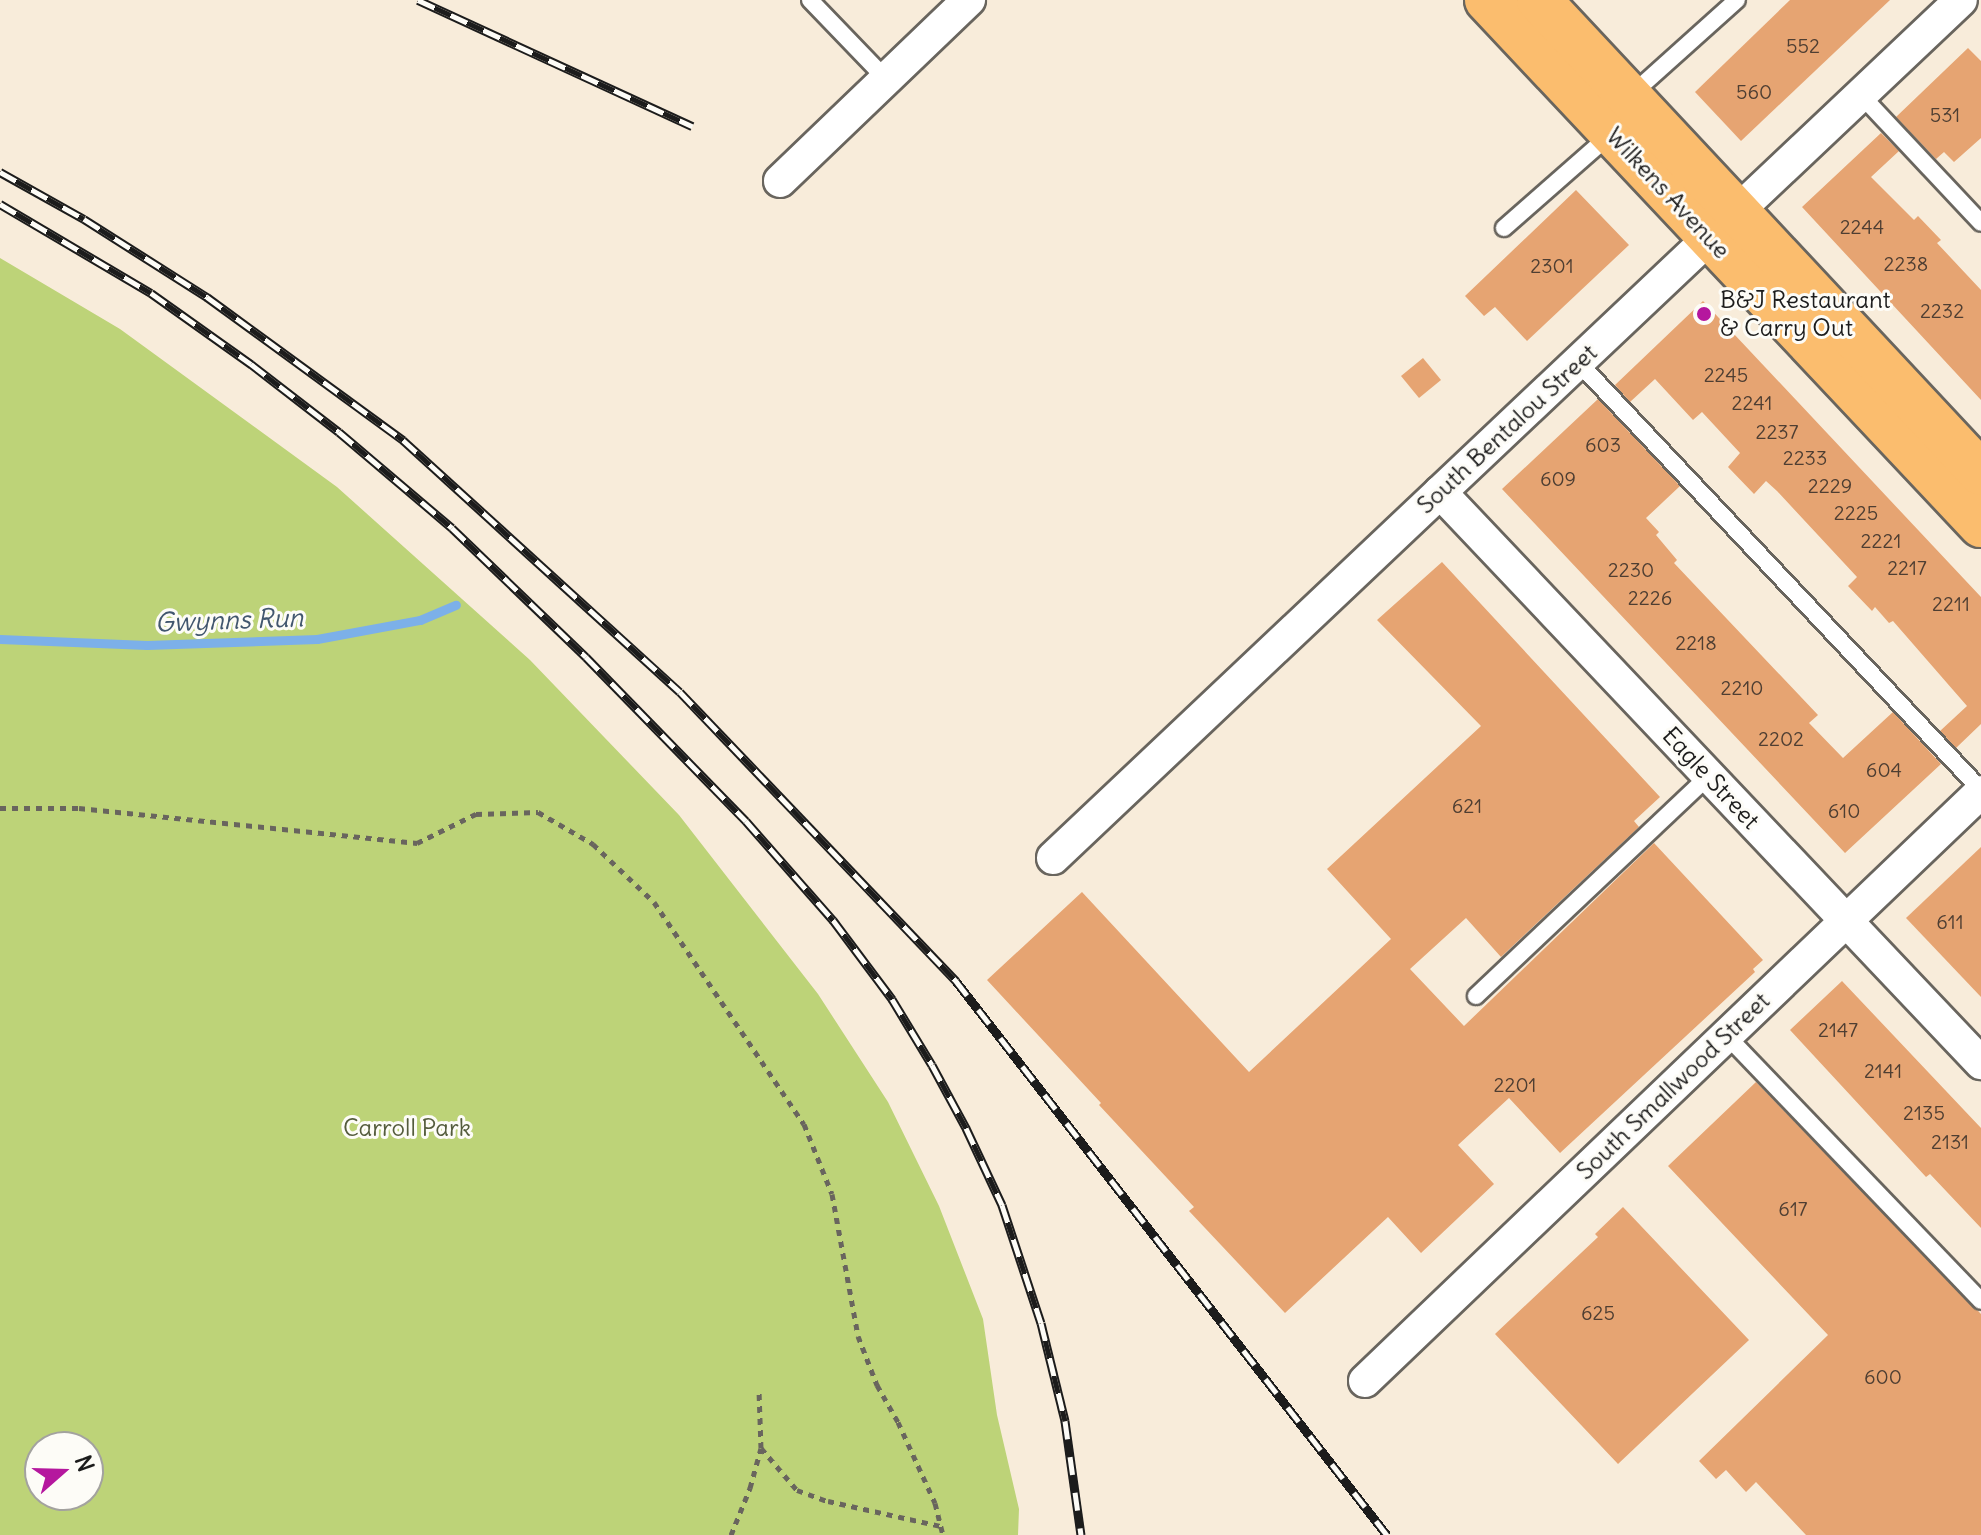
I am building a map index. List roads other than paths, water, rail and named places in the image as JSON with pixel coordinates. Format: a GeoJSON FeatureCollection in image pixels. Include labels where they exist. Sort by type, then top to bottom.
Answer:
{"type":"FeatureCollection","features":[{"type":"Feature","properties":{"kind":"main road","name":"Wilkens Avenue"},"geometry":{"type":"LineString","coordinates":[[1487,0],[1621,115],[1724,224],[1981,473]]}},
{"type":"Feature","properties":{"kind":"main road","name":"Wilkens Avenue"},"geometry":{"type":"LineString","coordinates":[[1539,0],[1621,115]]}},
{"type":"Feature","properties":{"kind":"main road","name":"Wilkens Avenue"},"geometry":{"type":"LineString","coordinates":[[1724,224],[1981,525]]}},
{"type":"Feature","properties":{"kind":"street"},"geometry":{"type":"LineString","coordinates":[[1962,0],[1981,19]]}},
{"type":"Feature","properties":{"kind":"street","name":"South Bentalou Street"},"geometry":{"type":"LineString","coordinates":[[1053,858],[1962,0]]}},
{"type":"Feature","properties":{"kind":"street"},"geometry":{"type":"LineString","coordinates":[[780,181],[887,80],[953,6]]}},
{"type":"Feature","properties":{"kind":"street","name":"Eagle Street"},"geometry":{"type":"LineString","coordinates":[[1440,492],[1981,1063]]}},
{"type":"Feature","properties":{"kind":"street","name":"South Smallwood Street"},"geometry":{"type":"LineString","coordinates":[[1365,1381],[1981,791]]}},
{"type":"Feature","properties":{"kind":"lane"},"geometry":{"type":"LineString","coordinates":[[810,0],[887,80]]}},
{"type":"Feature","properties":{"kind":"lane"},"geometry":{"type":"LineString","coordinates":[[1504,228],[1737,0]]}},
{"type":"Feature","properties":{"kind":"lane"},"geometry":{"type":"LineString","coordinates":[[1861,95],[1981,223]]}},
{"type":"Feature","properties":{"kind":"lane"},"geometry":{"type":"LineString","coordinates":[[1578,362],[1981,791]]}},
{"type":"Feature","properties":{"kind":"lane"},"geometry":{"type":"LineString","coordinates":[[1476,996],[1709,776]]}},
{"type":"Feature","properties":{"kind":"lane"},"geometry":{"type":"LineString","coordinates":[[1726,1035],[1981,1301]]}},
{"type":"Feature","properties":{"kind":"waterway","name":"Gwynns Run"},"geometry":{"type":"LineString","coordinates":[[0,639],[147,645],[317,639],[420,620],[456,605]]}},
{"type":"Feature","properties":{"kind":"railway"},"geometry":{"type":"LineString","coordinates":[[418,0],[692,126]]}},
{"type":"Feature","properties":{"kind":"railway"},"geometry":{"type":"LineString","coordinates":[[0,172],[84,219],[207,297],[403,440],[680,692],[956,981],[1387,1535]]}},
{"type":"Feature","properties":{"kind":"railway"},"geometry":{"type":"LineString","coordinates":[[0,204],[151,293],[251,364],[339,432],[452,528],[586,657],[746,821],[833,920],[892,999],[932,1065],[1002,1205],[1041,1323],[1065,1421],[1081,1535]]}},
{"type":"Feature","properties":{"kind":"place","name":"B&J Restaurant & Carry Out"},"geometry":{"type":"Point","coordinates":[1704,314]}},
{"type":"Feature","properties":{"kind":"park label","name":"Carroll Park"},"geometry":{"type":"Point","coordinates":[407,1128]}}]}
